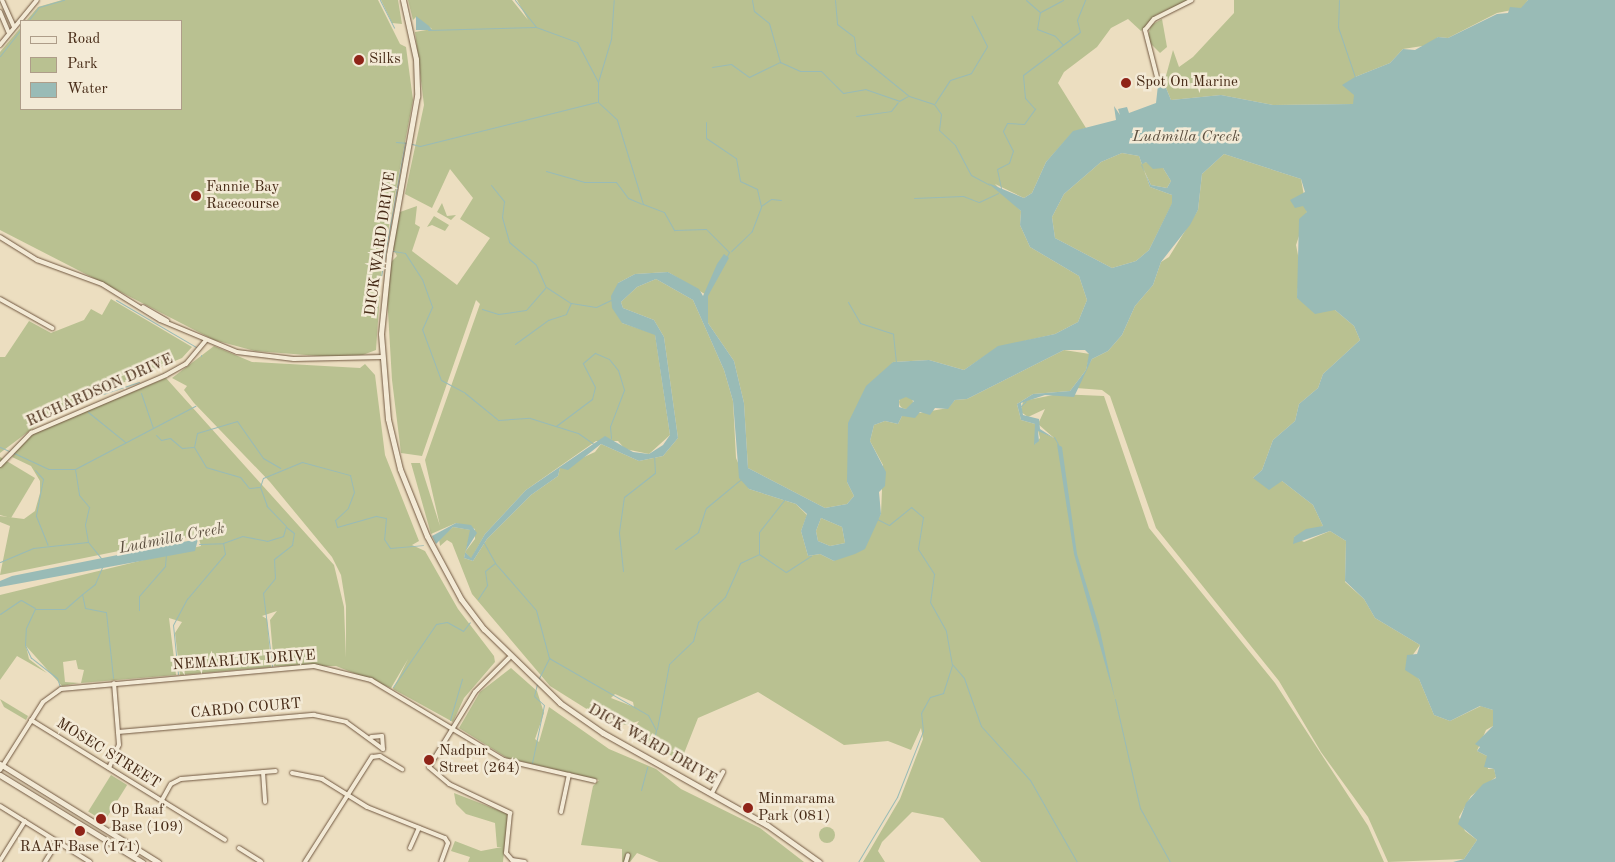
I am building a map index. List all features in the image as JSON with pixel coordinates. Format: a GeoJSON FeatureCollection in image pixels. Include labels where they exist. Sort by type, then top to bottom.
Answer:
{"type":"FeatureCollection","features":[{"type":"Feature","properties":{"kind":"street"},"geometry":{"type":"LineString","coordinates":[[2,0],[14,27]]}},
{"type":"Feature","properties":{"kind":"street"},"geometry":{"type":"LineString","coordinates":[[0,45],[37,0]]}},
{"type":"Feature","properties":{"kind":"street","name":"DICK WARD DRIVE"},"geometry":{"type":"LineString","coordinates":[[403,0],[416,59],[417,96],[389,255],[383,357],[388,419],[400,470],[426,536],[461,599],[509,658],[537,684],[582,720],[712,793],[819,862]]}},
{"type":"Feature","properties":{"kind":"street"},"geometry":{"type":"LineString","coordinates":[[1157,77],[1144,35],[1147,26],[1192,0]]}},
{"type":"Feature","properties":{"kind":"street"},"geometry":{"type":"LineString","coordinates":[[0,12],[9,33]]}},
{"type":"Feature","properties":{"kind":"street"},"geometry":{"type":"LineString","coordinates":[[0,237],[37,260],[84,276],[205,341],[268,358],[383,357]]}},
{"type":"Feature","properties":{"kind":"street"},"geometry":{"type":"LineString","coordinates":[[0,299],[52,328]]}},
{"type":"Feature","properties":{"kind":"street","name":"RICHARDSON DRIVE"},"geometry":{"type":"LineString","coordinates":[[0,465],[10,451],[44,426],[186,364],[205,341]]}},
{"type":"Feature","properties":{"kind":"street"},"geometry":{"type":"LineString","coordinates":[[509,658],[475,692],[430,764],[430,772],[510,813],[508,857],[525,862]]}},
{"type":"Feature","properties":{"kind":"street","name":"NEMARLUK DRIVE"},"geometry":{"type":"LineString","coordinates":[[1,767],[43,702],[61,689],[327,666],[372,680],[504,760],[594,781]]}},
{"type":"Feature","properties":{"kind":"street"},"geometry":{"type":"LineString","coordinates":[[109,768],[119,749],[114,683]]}},
{"type":"Feature","properties":{"kind":"street","name":"CARDO COURT"},"geometry":{"type":"LineString","coordinates":[[118,732],[314,715],[338,719],[372,737]]}},
{"type":"Feature","properties":{"kind":"street","name":"MOSEC STREET"},"geometry":{"type":"LineString","coordinates":[[31,720],[225,840]]}},
{"type":"Feature","properties":{"kind":"street"},"geometry":{"type":"LineString","coordinates":[[305,862],[374,756],[402,769]]}},
{"type":"Feature","properties":{"kind":"street"},"geometry":{"type":"LineString","coordinates":[[1,767],[158,862]]}},
{"type":"Feature","properties":{"kind":"street"},"geometry":{"type":"LineString","coordinates":[[162,800],[171,784],[180,779],[276,771]]}},
{"type":"Feature","properties":{"kind":"street"},"geometry":{"type":"LineString","coordinates":[[263,772],[265,802]]}},
{"type":"Feature","properties":{"kind":"street"},"geometry":{"type":"LineString","coordinates":[[712,793],[723,772]]}},
{"type":"Feature","properties":{"kind":"street"},"geometry":{"type":"LineString","coordinates":[[292,773],[322,779],[347,795],[447,840],[441,862]]}},
{"type":"Feature","properties":{"kind":"street"},"geometry":{"type":"LineString","coordinates":[[0,774],[142,862]]}},
{"type":"Feature","properties":{"kind":"street"},"geometry":{"type":"LineString","coordinates":[[561,812],[569,776]]}},
{"type":"Feature","properties":{"kind":"street"},"geometry":{"type":"LineString","coordinates":[[0,806],[58,841],[84,861],[90,862]]}},
{"type":"Feature","properties":{"kind":"street"},"geometry":{"type":"LineString","coordinates":[[0,861],[25,822]]}},
{"type":"Feature","properties":{"kind":"street"},"geometry":{"type":"LineString","coordinates":[[410,848],[418,828]]}},
{"type":"Feature","properties":{"kind":"street"},"geometry":{"type":"LineString","coordinates":[[45,862],[58,841]]}},
{"type":"Feature","properties":{"kind":"street"},"geometry":{"type":"LineString","coordinates":[[239,848],[261,862]]}},
{"type":"Feature","properties":{"kind":"street"},"geometry":{"type":"LineString","coordinates":[[626,862],[628,855]]}},
{"type":"Feature","properties":{"kind":"green space","name":"Fannie Bay Racecourse"},"geometry":{"type":"Polygon","coordinates":[[[62,0],[378,0],[400,44],[406,47],[413,100],[382,263],[376,350],[360,356],[319,356],[255,351],[214,340],[0,230],[0,52],[20,28],[20,110],[182,110],[182,20],[27,20],[38,7],[62,0]]]}},
{"type":"Feature","properties":{"kind":"green space"},"geometry":{"type":"Polygon","coordinates":[[[381,0],[398,0],[402,24],[392,23],[381,0]]]}},
{"type":"Feature","properties":{"kind":"green space"},"geometry":{"type":"Polygon","coordinates":[[[408,0],[512,0],[528,20],[517,0],[1189,0],[1156,15],[1141,31],[1128,19],[1111,28],[1097,47],[1064,72],[1058,83],[1086,128],[1073,132],[1046,162],[1032,193],[1024,198],[995,184],[1021,211],[1020,225],[1030,247],[1079,276],[1087,300],[1078,322],[1055,334],[998,347],[964,370],[929,360],[893,362],[847,482],[854,496],[847,504],[825,508],[748,468],[744,403],[734,361],[708,323],[708,296],[668,272],[635,274],[618,283],[622,323],[655,334],[670,435],[649,454],[625,449],[618,441],[596,441],[526,490],[485,534],[471,559],[465,552],[475,539],[475,529],[456,523],[431,534],[411,463],[420,463],[440,526],[425,460],[480,304],[476,300],[422,456],[401,453],[392,380],[387,295],[390,263],[397,256],[392,247],[400,212],[417,206],[415,224],[420,227],[412,251],[457,285],[490,238],[460,219],[473,198],[450,169],[432,208],[405,194],[424,105],[415,32],[432,29],[416,17],[413,20],[408,0]]]}},
{"type":"Feature","properties":{"kind":"green space"},"geometry":{"type":"Polygon","coordinates":[[[1234,0],[1528,0],[1522,8],[1497,13],[1448,38],[1438,37],[1429,45],[1403,49],[1390,63],[1355,77],[1354,104],[1273,105],[1221,95],[1171,100],[1164,83],[1173,50],[1179,67],[1193,57],[1234,13],[1234,0]]]}},
{"type":"Feature","properties":{"kind":"green space"},"geometry":{"type":"Polygon","coordinates":[[[1162,19],[1167,47],[1160,53],[1147,40],[1151,25],[1162,19]]]}},
{"type":"Feature","properties":{"kind":"green space"},"geometry":{"type":"Polygon","coordinates":[[[1122,153],[1139,156],[1150,187],[1172,195],[1172,204],[1149,250],[1136,261],[1112,268],[1055,238],[1052,217],[1064,194],[1101,162],[1122,153]]]}},
{"type":"Feature","properties":{"kind":"green space"},"geometry":{"type":"Polygon","coordinates":[[[1224,154],[1301,179],[1307,212],[1296,245],[1300,265],[1297,298],[1335,310],[1354,326],[1360,340],[1323,374],[1318,388],[1299,404],[1295,421],[1273,440],[1262,470],[1253,478],[1282,481],[1313,505],[1323,526],[1294,537],[1304,542],[1330,531],[1346,541],[1345,582],[1364,599],[1375,618],[1420,645],[1406,664],[1419,679],[1434,715],[1450,721],[1481,706],[1493,710],[1493,726],[1486,730],[1477,751],[1487,756],[1488,769],[1494,769],[1496,777],[1471,796],[1459,817],[1465,831],[1477,840],[1464,859],[1388,862],[1368,817],[1321,752],[1279,681],[1156,528],[1110,396],[1102,390],[1076,388],[1092,359],[1108,351],[1122,335],[1135,306],[1153,285],[1161,262],[1169,257],[1198,210],[1202,174],[1224,154]]]}},
{"type":"Feature","properties":{"kind":"green space"},"geometry":{"type":"Polygon","coordinates":[[[1146,162],[1163,168],[1171,181],[1167,188],[1151,185],[1141,164],[1146,162]]]}},
{"type":"Feature","properties":{"kind":"green space"},"geometry":{"type":"Polygon","coordinates":[[[442,203],[447,216],[456,215],[451,220],[437,212],[442,203]]]}},
{"type":"Feature","properties":{"kind":"green space"},"geometry":{"type":"Polygon","coordinates":[[[434,216],[449,225],[445,231],[432,225],[427,227],[434,216]]]}},
{"type":"Feature","properties":{"kind":"green space"},"geometry":{"type":"Polygon","coordinates":[[[656,279],[693,300],[724,370],[733,401],[736,458],[749,489],[796,504],[807,515],[801,531],[808,556],[820,554],[834,561],[873,528],[881,514],[883,465],[870,441],[874,425],[885,421],[898,424],[902,416],[948,408],[955,400],[967,399],[1064,350],[1090,354],[1086,370],[1070,391],[1033,394],[1017,404],[1021,420],[1035,424],[1035,444],[1040,438],[1038,430],[1054,438],[1038,424],[1045,409],[1028,417],[1021,412],[1023,401],[1058,394],[1104,396],[1149,528],[1275,683],[1368,826],[1384,862],[981,862],[943,818],[912,812],[882,842],[878,851],[885,862],[863,862],[900,799],[923,739],[921,728],[911,750],[888,741],[844,745],[758,692],[698,718],[681,761],[631,733],[639,721],[626,725],[601,718],[550,686],[472,594],[452,543],[447,540],[440,546],[439,539],[453,527],[471,530],[464,558],[473,561],[487,539],[531,495],[558,476],[560,468],[595,452],[601,444],[639,461],[663,456],[678,438],[664,337],[654,320],[623,308],[621,302],[637,287],[656,279]],[[615,694],[611,698],[634,707],[633,702],[615,694]]]}},
{"type":"Feature","properties":{"kind":"green space"},"geometry":{"type":"Polygon","coordinates":[[[111,299],[192,347],[182,358],[84,399],[83,404],[62,408],[61,414],[49,416],[0,453],[0,357],[5,357],[29,321],[51,333],[84,320],[91,309],[102,315],[111,299]]]}},
{"type":"Feature","properties":{"kind":"green space"},"geometry":{"type":"Polygon","coordinates":[[[214,346],[252,362],[360,368],[365,364],[375,375],[385,455],[419,541],[412,545],[425,551],[458,609],[494,656],[495,662],[464,698],[453,722],[393,689],[408,659],[391,688],[336,666],[274,666],[270,620],[277,611],[262,616],[267,619],[271,667],[180,675],[175,633],[182,622],[169,618],[176,675],[81,683],[84,670],[78,669],[76,660],[63,662],[65,682],[79,683],[62,686],[26,646],[29,659],[47,673],[17,656],[0,680],[0,595],[201,546],[198,535],[0,575],[10,526],[0,522],[0,516],[24,519],[35,511],[40,493],[40,481],[31,466],[12,457],[20,446],[32,434],[166,378],[334,565],[344,607],[346,658],[346,606],[341,575],[332,557],[270,482],[194,403],[184,390],[187,386],[172,378],[214,346]]]}},
{"type":"Feature","properties":{"kind":"green space"},"geometry":{"type":"Polygon","coordinates":[[[906,395],[911,397],[913,402],[911,407],[906,409],[901,407],[899,402],[901,397],[906,395]]]}},
{"type":"Feature","properties":{"kind":"green space"},"geometry":{"type":"Polygon","coordinates":[[[0,457],[35,478],[11,518],[0,515],[0,457]]]}},
{"type":"Feature","properties":{"kind":"green space"},"geometry":{"type":"Polygon","coordinates":[[[821,518],[842,527],[845,543],[830,546],[818,541],[816,531],[821,518]]]}},
{"type":"Feature","properties":{"kind":"green space"},"geometry":{"type":"Polygon","coordinates":[[[511,668],[537,691],[544,713],[535,739],[539,742],[549,707],[609,749],[656,769],[681,789],[760,828],[804,862],[659,862],[637,853],[630,862],[622,862],[622,849],[581,845],[593,786],[599,780],[507,758],[459,728],[480,692],[511,668]]]}},
{"type":"Feature","properties":{"kind":"green space"},"geometry":{"type":"Polygon","coordinates":[[[0,699],[28,716],[26,720],[4,707],[0,699]]]}},
{"type":"Feature","properties":{"kind":"green space"},"geometry":{"type":"Polygon","coordinates":[[[111,775],[127,785],[104,822],[88,811],[111,775]]]}},
{"type":"Feature","properties":{"kind":"green space"},"geometry":{"type":"Polygon","coordinates":[[[454,793],[508,814],[503,862],[468,862],[470,857],[451,851],[455,841],[481,851],[502,847],[497,847],[495,823],[466,814],[456,804],[454,793]]]}},
{"type":"Feature","properties":{"kind":"green space"},"geometry":{"type":"Polygon","coordinates":[[[827,827],[835,835],[827,843],[819,835],[827,827]]]}},
{"type":"Feature","properties":{"kind":"water"},"geometry":{"type":"Polygon","coordinates":[[[1528,0],[1615,0],[1615,862],[1453,862],[1464,859],[1477,840],[1458,824],[1466,803],[1483,784],[1496,778],[1494,769],[1484,767],[1487,756],[1477,751],[1480,747],[1475,744],[1493,726],[1493,710],[1480,706],[1450,721],[1434,715],[1419,679],[1405,670],[1407,655],[1417,654],[1420,645],[1375,618],[1364,599],[1345,581],[1346,541],[1330,531],[1293,544],[1294,537],[1306,529],[1323,526],[1313,505],[1282,481],[1269,490],[1253,478],[1262,470],[1273,440],[1295,421],[1299,404],[1318,388],[1323,374],[1360,340],[1354,326],[1335,310],[1315,314],[1297,298],[1299,219],[1307,212],[1303,206],[1295,208],[1290,200],[1305,192],[1301,179],[1224,154],[1202,174],[1198,210],[1190,225],[1161,262],[1153,285],[1135,306],[1122,335],[1108,351],[1092,359],[1074,397],[1045,395],[1021,403],[1023,415],[1039,419],[1040,429],[1054,438],[1038,431],[1039,441],[1034,445],[1035,424],[1021,420],[1017,404],[1033,394],[1070,391],[1086,370],[1089,354],[1085,350],[1064,350],[967,399],[955,400],[948,409],[935,408],[930,415],[920,412],[915,418],[902,416],[898,424],[885,421],[874,425],[870,441],[886,472],[885,486],[879,492],[881,514],[865,549],[834,561],[820,554],[808,556],[801,531],[807,514],[796,504],[749,489],[739,478],[733,401],[724,370],[693,300],[656,279],[637,287],[621,302],[623,308],[654,320],[664,337],[678,438],[663,456],[639,461],[601,444],[568,470],[560,468],[558,476],[531,495],[487,539],[473,561],[464,558],[465,552],[471,558],[485,534],[526,490],[605,436],[633,452],[649,454],[663,445],[670,435],[655,335],[622,323],[612,308],[611,296],[618,283],[635,274],[668,272],[699,289],[703,296],[717,264],[724,254],[729,258],[708,296],[708,323],[734,361],[744,403],[748,468],[825,508],[847,504],[854,496],[847,482],[848,423],[866,386],[893,362],[929,360],[964,370],[998,346],[1055,334],[1078,322],[1087,300],[1079,276],[1030,247],[1020,225],[1021,211],[988,183],[1024,198],[1032,193],[1046,162],[1073,131],[1116,120],[1114,106],[1120,115],[1118,109],[1127,107],[1129,113],[1156,103],[1158,85],[1164,83],[1171,100],[1221,95],[1273,105],[1353,104],[1354,95],[1342,85],[1355,77],[1390,63],[1403,49],[1415,50],[1438,37],[1448,38],[1497,14],[1508,13],[1510,7],[1521,8],[1528,0]],[[1122,153],[1101,162],[1064,194],[1052,217],[1055,238],[1112,268],[1136,261],[1149,250],[1172,203],[1172,195],[1150,187],[1145,173],[1151,185],[1167,188],[1171,181],[1163,168],[1153,169],[1146,162],[1142,164],[1139,156],[1122,153]],[[906,397],[899,400],[899,407],[906,409],[914,401],[906,397]],[[821,518],[816,531],[818,541],[830,546],[845,543],[842,527],[821,518]]]}},
{"type":"Feature","properties":{"kind":"water"},"geometry":{"type":"Polygon","coordinates":[[[416,16],[429,26],[432,30],[416,30],[416,16]]]}},
{"type":"Feature","properties":{"kind":"water"},"geometry":{"type":"Polygon","coordinates":[[[1057,444],[1062,447],[1077,554],[1099,626],[1115,699],[1074,554],[1057,444]]]}},
{"type":"Feature","properties":{"kind":"water"},"geometry":{"type":"Polygon","coordinates":[[[456,523],[471,525],[477,533],[465,551],[470,530],[453,527],[436,544],[432,536],[456,523]]]}},
{"type":"Feature","properties":{"kind":"water"},"geometry":{"type":"Polygon","coordinates":[[[198,539],[195,551],[0,587],[0,581],[12,576],[198,539]]]}},
{"type":"Feature","properties":{"kind":"waterway"},"geometry":{"type":"LineString","coordinates":[[29,20],[39,7],[64,0]]}},
{"type":"Feature","properties":{"kind":"waterway"},"geometry":{"type":"LineString","coordinates":[[380,0],[394,28]]}},
{"type":"Feature","properties":{"kind":"waterway"},"geometry":{"type":"LineString","coordinates":[[515,0],[536,27]]}},
{"type":"Feature","properties":{"kind":"waterway"},"geometry":{"type":"LineString","coordinates":[[598,82],[611,39],[614,0]]}},
{"type":"Feature","properties":{"kind":"waterway"},"geometry":{"type":"LineString","coordinates":[[752,0],[754,11],[769,23],[780,62],[800,71],[821,71],[843,93],[865,89],[899,101],[908,96]]}},
{"type":"Feature","properties":{"kind":"waterway"},"geometry":{"type":"LineString","coordinates":[[835,0],[837,24],[854,37],[856,53],[909,96],[934,104],[941,114],[939,130],[955,145],[971,175],[990,185]]}},
{"type":"Feature","properties":{"kind":"waterway"},"geometry":{"type":"LineString","coordinates":[[1026,0],[1040,12]]}},
{"type":"Feature","properties":{"kind":"waterway"},"geometry":{"type":"LineString","coordinates":[[1063,0],[1040,12],[1037,29],[1055,36],[1063,45]]}},
{"type":"Feature","properties":{"kind":"waterway"},"geometry":{"type":"LineString","coordinates":[[1001,188],[997,169],[1009,163],[1013,151],[1003,131],[1007,123],[1024,124],[1035,109],[1025,98],[1023,75],[1080,32],[1077,20],[1085,0]]}},
{"type":"Feature","properties":{"kind":"waterway"},"geometry":{"type":"LineString","coordinates":[[1339,0],[1338,27],[1355,77]]}},
{"type":"Feature","properties":{"kind":"waterway"},"geometry":{"type":"LineString","coordinates":[[935,103],[950,80],[971,73],[987,46],[972,16]]}},
{"type":"Feature","properties":{"kind":"waterway"},"geometry":{"type":"LineString","coordinates":[[428,30],[536,27],[577,42],[598,82],[598,102],[617,120],[643,204],[664,212],[674,230],[706,229],[729,252],[726,258]]}},
{"type":"Feature","properties":{"kind":"waterway"},"geometry":{"type":"LineString","coordinates":[[0,56],[20,30]]}},
{"type":"Feature","properties":{"kind":"waterway"},"geometry":{"type":"LineString","coordinates":[[712,67],[731,64],[749,77],[780,62]]}},
{"type":"Feature","properties":{"kind":"waterway"},"geometry":{"type":"LineString","coordinates":[[412,144],[420,146],[597,102]]}},
{"type":"Feature","properties":{"kind":"waterway"},"geometry":{"type":"LineString","coordinates":[[856,116],[891,111],[898,102]]}},
{"type":"Feature","properties":{"kind":"waterway"},"geometry":{"type":"LineString","coordinates":[[706,122],[706,138],[736,158],[740,181],[757,189],[761,207],[752,231],[731,251]]}},
{"type":"Feature","properties":{"kind":"waterway"},"geometry":{"type":"LineString","coordinates":[[396,142],[408,143]]}},
{"type":"Feature","properties":{"kind":"waterway"},"geometry":{"type":"LineString","coordinates":[[377,299],[405,142]]}},
{"type":"Feature","properties":{"kind":"waterway"},"geometry":{"type":"LineString","coordinates":[[546,171],[584,182],[616,182],[628,198],[642,204]]}},
{"type":"Feature","properties":{"kind":"waterway"},"geometry":{"type":"LineString","coordinates":[[491,185],[504,201],[502,217],[509,242],[536,265],[546,287],[571,303],[596,307],[611,300]]}},
{"type":"Feature","properties":{"kind":"waterway"},"geometry":{"type":"LineString","coordinates":[[914,198],[963,196],[979,202],[998,193]]}},
{"type":"Feature","properties":{"kind":"waterway"},"geometry":{"type":"LineString","coordinates":[[761,206],[771,199],[781,200]]}},
{"type":"Feature","properties":{"kind":"waterway"},"geometry":{"type":"LineString","coordinates":[[393,251],[405,253],[422,279],[432,307],[422,329],[441,380],[465,393],[498,420],[530,418],[578,433],[594,444]]}},
{"type":"Feature","properties":{"kind":"waterway"},"geometry":{"type":"LineString","coordinates":[[482,309],[498,314],[526,310],[545,288]]}},
{"type":"Feature","properties":{"kind":"waterway"},"geometry":{"type":"LineString","coordinates":[[116,300],[196,347]]}},
{"type":"Feature","properties":{"kind":"waterway"},"geometry":{"type":"LineString","coordinates":[[848,302],[860,323],[893,334],[896,363]]}},
{"type":"Feature","properties":{"kind":"waterway"},"geometry":{"type":"LineString","coordinates":[[515,344],[548,320],[566,314],[571,303]]}},
{"type":"Feature","properties":{"kind":"waterway"},"geometry":{"type":"LineString","coordinates":[[556,426],[592,399],[595,387],[583,363],[595,353],[609,359],[618,370],[624,390],[610,426],[611,438]]}},
{"type":"Feature","properties":{"kind":"waterway"},"geometry":{"type":"LineString","coordinates":[[64,407],[139,382]]}},
{"type":"Feature","properties":{"kind":"waterway"},"geometry":{"type":"LineString","coordinates":[[141,393],[153,427]]}},
{"type":"Feature","properties":{"kind":"waterway"},"geometry":{"type":"LineString","coordinates":[[1020,407],[1026,401]]}},
{"type":"Feature","properties":{"kind":"waterway"},"geometry":{"type":"LineString","coordinates":[[14,453],[48,469],[75,469],[195,406]]}},
{"type":"Feature","properties":{"kind":"waterway"},"geometry":{"type":"LineString","coordinates":[[88,412],[125,442]]}},
{"type":"Feature","properties":{"kind":"waterway"},"geometry":{"type":"LineString","coordinates":[[260,487],[249,488],[240,477],[206,467],[194,447],[197,433],[237,421],[263,458],[280,468]]}},
{"type":"Feature","properties":{"kind":"waterway"},"geometry":{"type":"LineString","coordinates":[[156,435],[161,440],[170,438],[182,448],[193,447]]}},
{"type":"Feature","properties":{"kind":"waterway"},"geometry":{"type":"LineString","coordinates":[[1054,437],[1058,444]]}},
{"type":"Feature","properties":{"kind":"waterway"},"geometry":{"type":"LineString","coordinates":[[0,447],[11,452]]}},
{"type":"Feature","properties":{"kind":"waterway"},"geometry":{"type":"LineString","coordinates":[[623,571],[619,532],[624,497],[655,473],[654,455]]}},
{"type":"Feature","properties":{"kind":"waterway","name":"Ludmilla Creek"},"geometry":{"type":"LineString","coordinates":[[199,544],[223,543],[242,536],[267,541],[283,536],[286,526],[267,506],[260,487],[263,478],[302,462],[350,475],[354,492],[348,508],[335,520],[337,527],[376,516],[386,518],[384,539],[390,548],[423,545]]}},
{"type":"Feature","properties":{"kind":"waterway"},"geometry":{"type":"LineString","coordinates":[[75,469],[79,495],[89,507],[85,525],[88,542],[102,559]]}},
{"type":"Feature","properties":{"kind":"waterway"},"geometry":{"type":"LineString","coordinates":[[35,470],[43,479],[36,516],[48,545]]}},
{"type":"Feature","properties":{"kind":"waterway"},"geometry":{"type":"LineString","coordinates":[[675,549],[698,532],[706,508],[741,479]]}},
{"type":"Feature","properties":{"kind":"waterway"},"geometry":{"type":"LineString","coordinates":[[759,553],[759,532],[785,499]]}},
{"type":"Feature","properties":{"kind":"waterway"},"geometry":{"type":"LineString","coordinates":[[877,519],[889,525],[911,507],[923,517],[918,549],[934,574],[930,602],[946,631],[952,664],[964,678],[981,726],[1030,780],[1077,862]]}},
{"type":"Feature","properties":{"kind":"waterway"},"geometry":{"type":"LineString","coordinates":[[272,666],[263,593],[275,578],[274,559],[292,545],[294,533],[286,527]]}},
{"type":"Feature","properties":{"kind":"waterway"},"geometry":{"type":"LineString","coordinates":[[0,562],[33,548],[88,542]]}},
{"type":"Feature","properties":{"kind":"waterway"},"geometry":{"type":"LineString","coordinates":[[178,674],[173,625],[187,599],[225,554],[223,543]]}},
{"type":"Feature","properties":{"kind":"waterway"},"geometry":{"type":"LineString","coordinates":[[484,543],[495,563],[536,610],[549,658],[648,715],[656,730],[652,749]]}},
{"type":"Feature","properties":{"kind":"waterway"},"geometry":{"type":"LineString","coordinates":[[139,610],[139,596],[165,566],[166,554]]}},
{"type":"Feature","properties":{"kind":"waterway"},"geometry":{"type":"LineString","coordinates":[[657,729],[669,664],[693,641],[698,622],[725,597],[740,563],[759,554],[786,572],[811,556]]}},
{"type":"Feature","properties":{"kind":"waterway"},"geometry":{"type":"LineString","coordinates":[[478,599],[487,585],[485,571],[495,563]]}},
{"type":"Feature","properties":{"kind":"waterway"},"geometry":{"type":"LineString","coordinates":[[103,565],[95,584],[82,594],[85,608],[106,612],[113,678]]}},
{"type":"Feature","properties":{"kind":"waterway"},"geometry":{"type":"LineString","coordinates":[[60,687],[57,678],[31,658],[25,645],[26,628],[35,609],[65,609],[82,594]]}},
{"type":"Feature","properties":{"kind":"waterway"},"geometry":{"type":"LineString","coordinates":[[0,614],[21,600],[35,608]]}},
{"type":"Feature","properties":{"kind":"waterway"},"geometry":{"type":"LineString","coordinates":[[393,687],[436,624],[447,622],[463,631],[470,622]]}},
{"type":"Feature","properties":{"kind":"waterway"},"geometry":{"type":"LineString","coordinates":[[538,680],[549,658]]}},
{"type":"Feature","properties":{"kind":"waterway"},"geometry":{"type":"LineString","coordinates":[[858,862],[897,797],[923,731],[921,713],[930,697],[943,693],[952,665]]}},
{"type":"Feature","properties":{"kind":"waterway"},"geometry":{"type":"LineString","coordinates":[[450,720],[462,679]]}},
{"type":"Feature","properties":{"kind":"waterway"},"geometry":{"type":"LineString","coordinates":[[532,763],[544,705],[534,696],[537,684]]}},
{"type":"Feature","properties":{"kind":"waterway"},"geometry":{"type":"LineString","coordinates":[[1115,699],[1140,808],[1170,862]]}},
{"type":"Feature","properties":{"kind":"waterway"},"geometry":{"type":"LineString","coordinates":[[641,790],[647,767]]}},
{"type":"Feature","properties":{"kind":"place","name":"Silks"},"geometry":{"type":"Point","coordinates":[359,60]}},
{"type":"Feature","properties":{"kind":"place","name":"Spot On Marine"},"geometry":{"type":"Point","coordinates":[1126,83]}},
{"type":"Feature","properties":{"kind":"place","name":"Fannie Bay Racecourse"},"geometry":{"type":"Point","coordinates":[196,196]}},
{"type":"Feature","properties":{"kind":"place","name":"Nadpur Street (264)"},"geometry":{"type":"Point","coordinates":[429,760]}},
{"type":"Feature","properties":{"kind":"place","name":"Minmarama Park (081)"},"geometry":{"type":"Point","coordinates":[748,808]}},
{"type":"Feature","properties":{"kind":"place","name":"Op Raaf Base (109)"},"geometry":{"type":"Point","coordinates":[101,819]}},
{"type":"Feature","properties":{"kind":"place","name":"RAAF Base (171)"},"geometry":{"type":"Point","coordinates":[80,831]}}]}
